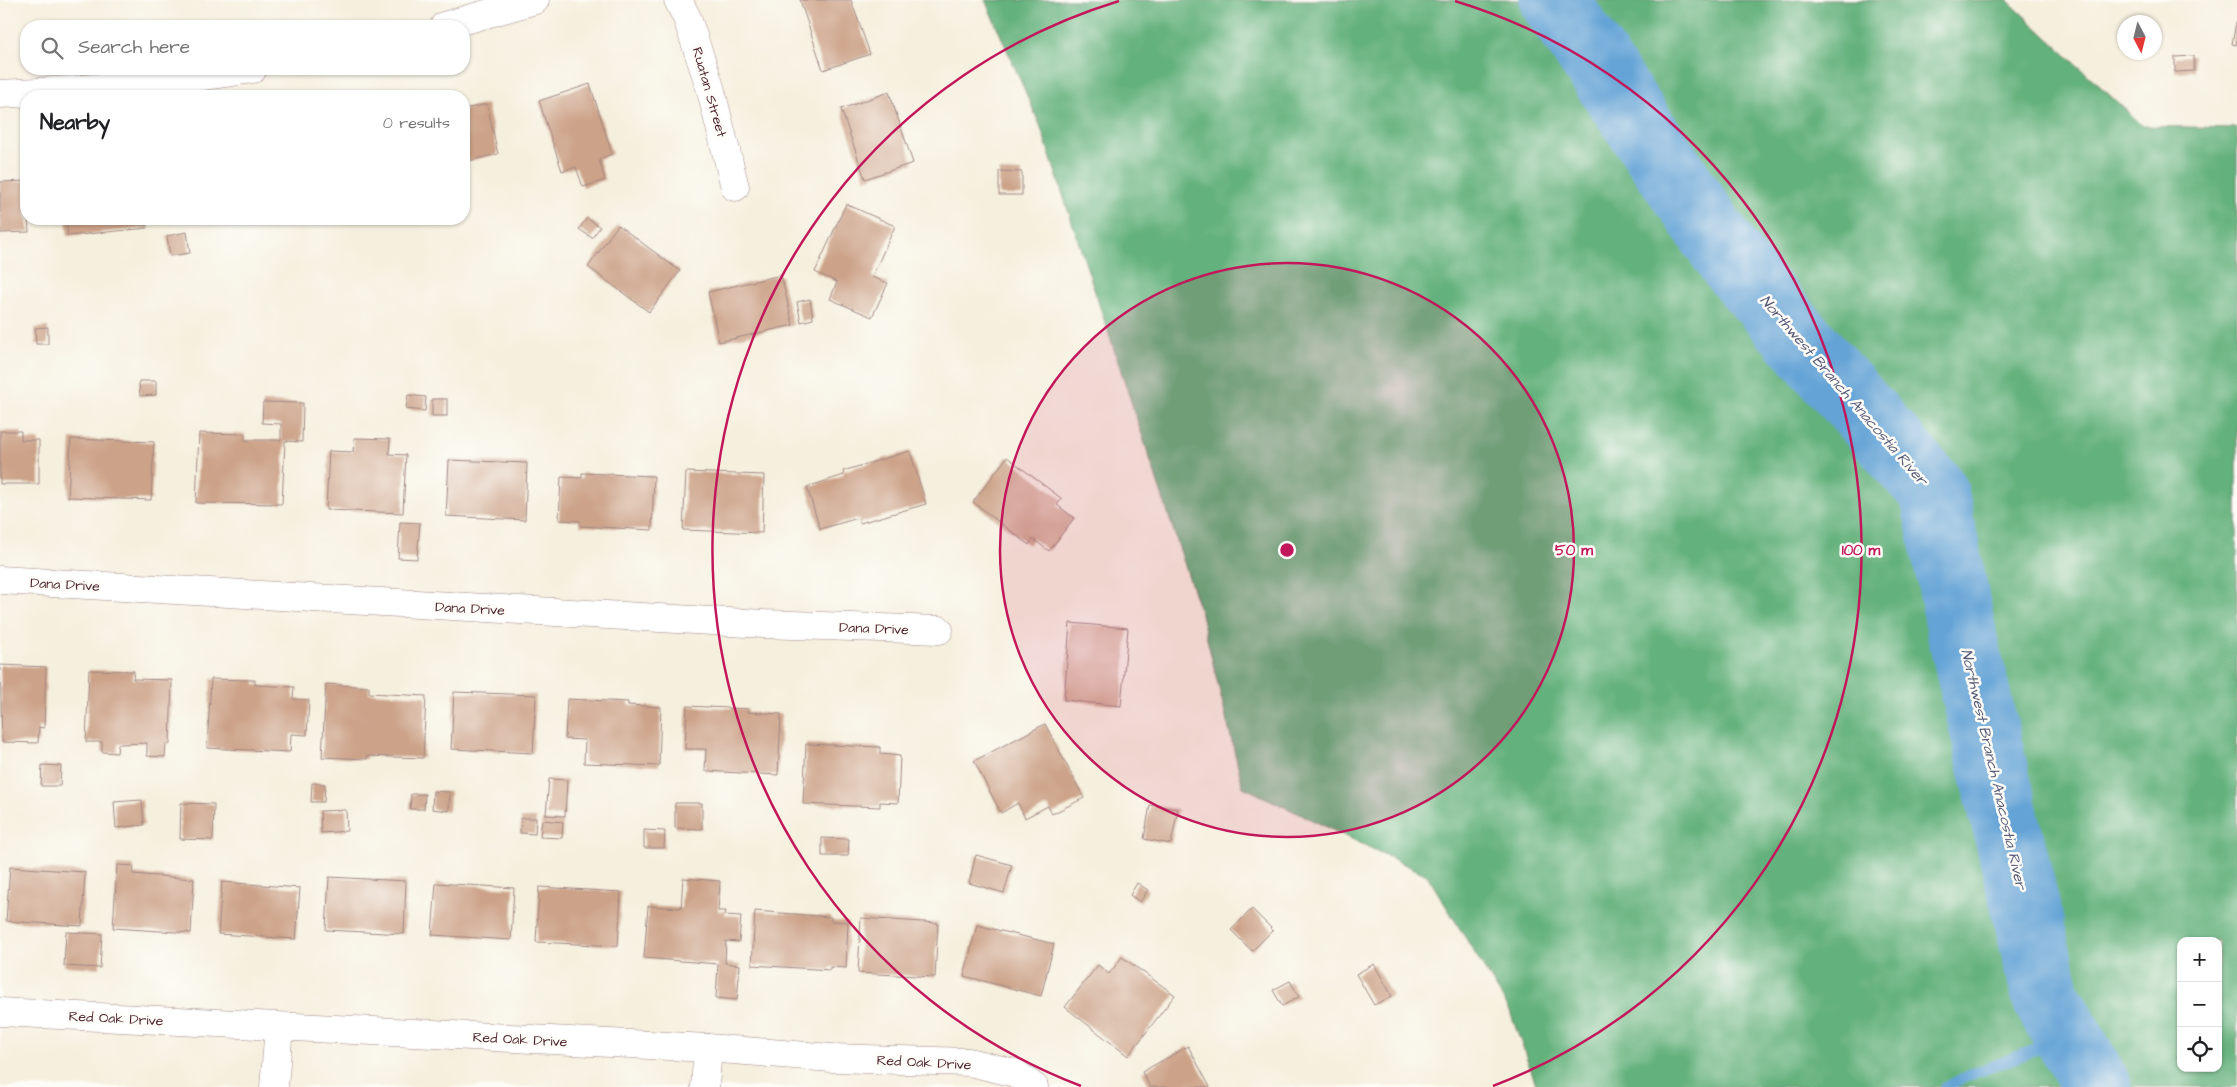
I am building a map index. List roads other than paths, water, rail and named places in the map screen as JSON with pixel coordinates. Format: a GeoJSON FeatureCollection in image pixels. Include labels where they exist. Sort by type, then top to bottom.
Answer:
{"type":"FeatureCollection","features":[{"type":"Feature","properties":{"kind":"street"},"geometry":{"type":"LineString","coordinates":[[465,20],[535,0]]}},
{"type":"Feature","properties":{"kind":"street","name":"Ruatan Street"},"geometry":{"type":"LineString","coordinates":[[678,0],[689,24],[710,87],[735,187]]}},
{"type":"Feature","properties":{"kind":"street"},"geometry":{"type":"LineString","coordinates":[[77,90],[211,75]]}},
{"type":"Feature","properties":{"kind":"street"},"geometry":{"type":"LineString","coordinates":[[0,94],[20,93]]}},
{"type":"Feature","properties":{"kind":"street","name":"Dana Drive"},"geometry":{"type":"LineString","coordinates":[[0,580],[764,624],[939,630]]}},
{"type":"Feature","properties":{"kind":"street","name":"Red Oak Drive"},"geometry":{"type":"LineString","coordinates":[[0,1012],[708,1048],[831,1058],[969,1062],[1015,1073],[1034,1087]]}},
{"type":"Feature","properties":{"kind":"street"},"geometry":{"type":"LineString","coordinates":[[274,1087],[279,1027]]}},
{"type":"Feature","properties":{"kind":"street"},"geometry":{"type":"LineString","coordinates":[[705,1087],[708,1048]]}},
{"type":"Feature","properties":{"kind":"waterway","name":"Northwest Branch Anacostia River"},"geometry":{"type":"LineString","coordinates":[[1554,0],[1734,265],[1934,492],[1963,639],[2047,999],[2097,1087]]}},
{"type":"Feature","properties":{"kind":"waterway"},"geometry":{"type":"LineString","coordinates":[[1946,1087],[1967,1076],[2069,1037]]}}]}
